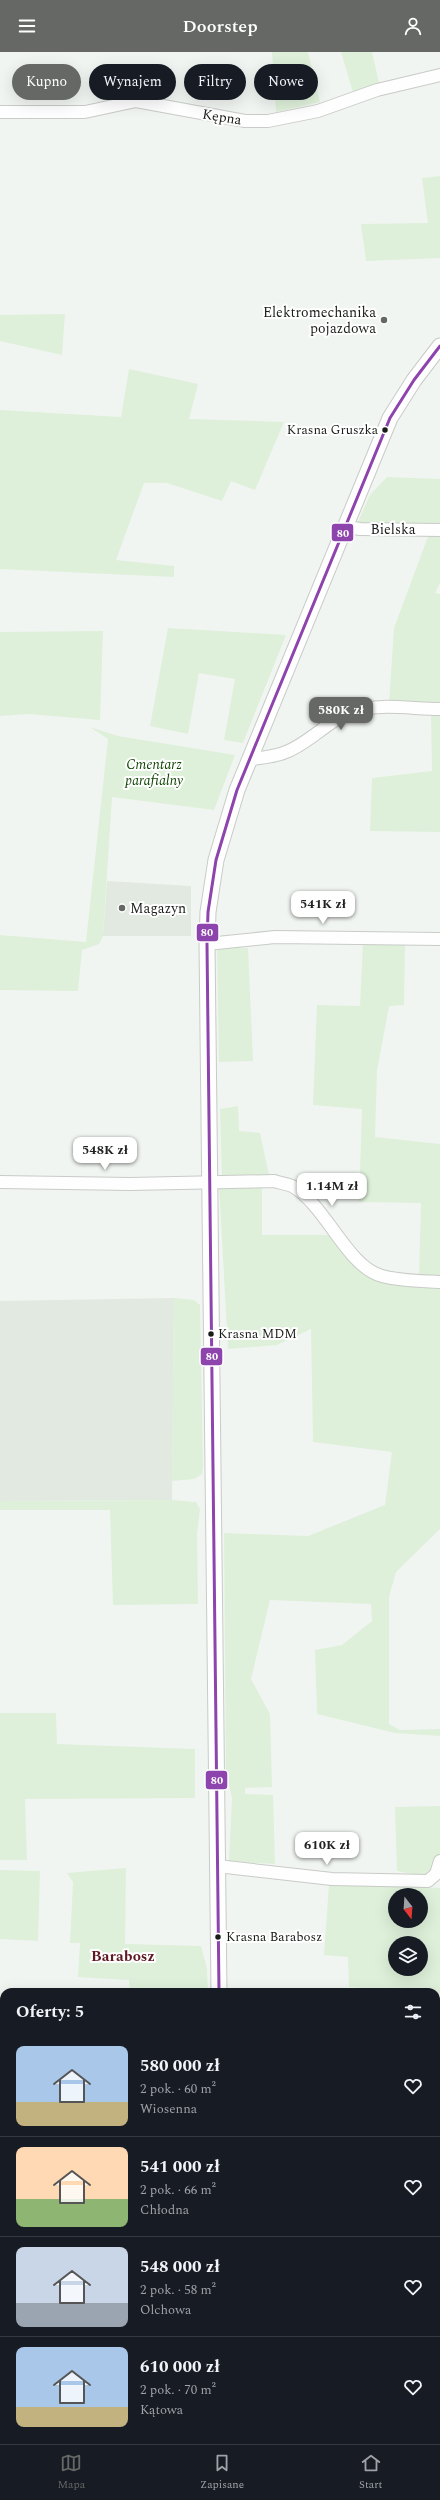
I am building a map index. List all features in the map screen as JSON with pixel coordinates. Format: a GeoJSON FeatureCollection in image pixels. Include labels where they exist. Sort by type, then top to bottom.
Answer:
{"type":"FeatureCollection","features":[{"type":"Feature","properties":{"kind":"street","name":"Kępna"},"geometry":{"type":"LineString","coordinates":[[0,112],[85,112],[136,101],[238,120],[268,121],[318,111],[377,90],[440,75]]}},
{"type":"Feature","properties":{"kind":"street","name":"Bielska"},"geometry":{"type":"LineString","coordinates":[[219,1988],[206,944],[208,912],[216,860],[237,790],[390,418],[414,380],[440,346]]}},
{"type":"Feature","properties":{"kind":"street","name":"Bielska"},"geometry":{"type":"LineString","coordinates":[[346,527],[360,529],[440,530]]}},
{"type":"Feature","properties":{"kind":"street"},"geometry":{"type":"LineString","coordinates":[[250,759],[270,757],[287,752],[342,716],[356,711],[375,708],[440,709]]}},
{"type":"Feature","properties":{"kind":"street"},"geometry":{"type":"LineString","coordinates":[[206,944],[275,937],[440,939]]}},
{"type":"Feature","properties":{"kind":"street"},"geometry":{"type":"LineString","coordinates":[[0,1182],[130,1184],[274,1181],[291,1186],[322,1214],[347,1248],[366,1267],[381,1276],[440,1282]]}},
{"type":"Feature","properties":{"kind":"street"},"geometry":{"type":"LineString","coordinates":[[217,1866],[332,1879],[428,1881],[436,1874],[440,1861]]}},
{"type":"Feature","properties":{"kind":"shaded area"},"geometry":{"type":"Polygon","coordinates":[[[107,881],[191,886],[191,936],[103,936],[107,881]]]}},
{"type":"Feature","properties":{"kind":"shaded area"},"geometry":{"type":"Polygon","coordinates":[[[174,1298],[172,1500],[0,1501],[0,1301],[174,1298]]]}},
{"type":"Feature","properties":{"kind":"green space"},"geometry":{"type":"Polygon","coordinates":[[[272,52],[308,52],[311,64],[273,64],[272,52]]]}},
{"type":"Feature","properties":{"kind":"green space"},"geometry":{"type":"Polygon","coordinates":[[[341,52],[372,52],[379,83],[353,92],[341,52]]]}},
{"type":"Feature","properties":{"kind":"green space"},"geometry":{"type":"Polygon","coordinates":[[[318,94],[320,102],[276,112],[275,100],[318,100],[318,94]]]}},
{"type":"Feature","properties":{"kind":"green space"},"geometry":{"type":"Polygon","coordinates":[[[440,176],[440,258],[366,261],[361,224],[428,223],[422,178],[440,176]]]}},
{"type":"Feature","properties":{"kind":"green space"},"geometry":{"type":"Polygon","coordinates":[[[65,314],[62,355],[0,341],[0,315],[65,314]]]}},
{"type":"Feature","properties":{"kind":"green space"},"geometry":{"type":"Polygon","coordinates":[[[129,369],[198,384],[189,419],[284,422],[255,490],[231,481],[222,501],[167,483],[144,483],[116,560],[174,566],[174,577],[0,569],[0,410],[121,417],[129,369]]]}},
{"type":"Feature","properties":{"kind":"green space"},"geometry":{"type":"Polygon","coordinates":[[[387,477],[440,479],[440,525],[357,524],[370,495],[387,477]]]}},
{"type":"Feature","properties":{"kind":"green space"},"geometry":{"type":"Polygon","coordinates":[[[429,534],[440,535],[440,583],[435,593],[440,594],[440,704],[389,703],[394,628],[429,534]]]}},
{"type":"Feature","properties":{"kind":"green space"},"geometry":{"type":"Polygon","coordinates":[[[168,628],[286,635],[243,743],[224,740],[235,679],[199,673],[188,734],[150,726],[168,628]]]}},
{"type":"Feature","properties":{"kind":"green space"},"geometry":{"type":"Polygon","coordinates":[[[103,631],[100,720],[28,714],[0,716],[0,632],[103,631]]]}},
{"type":"Feature","properties":{"kind":"green space"},"geometry":{"type":"Polygon","coordinates":[[[431,713],[440,714],[440,832],[370,831],[372,778],[432,771],[431,713]]]}},
{"type":"Feature","properties":{"kind":"green space","name":"Cmentarz parafialny"},"geometry":{"type":"Polygon","coordinates":[[[90,727],[118,736],[235,755],[214,810],[112,797],[103,936],[99,944],[82,950],[78,991],[0,990],[0,935],[86,942],[108,739],[90,727]]]}},
{"type":"Feature","properties":{"kind":"green space"},"geometry":{"type":"Polygon","coordinates":[[[363,942],[405,945],[404,1005],[389,1006],[377,1071],[375,1137],[440,1144],[440,1276],[419,1276],[421,1203],[359,1202],[362,1109],[313,1105],[317,1005],[360,1006],[363,942]]]}},
{"type":"Feature","properties":{"kind":"green space"},"geometry":{"type":"Polygon","coordinates":[[[217,948],[248,948],[253,1061],[219,1062],[217,948]]]}},
{"type":"Feature","properties":{"kind":"green space"},"geometry":{"type":"Polygon","coordinates":[[[238,1106],[239,1131],[260,1133],[269,1175],[222,1177],[220,1109],[238,1106]]]}},
{"type":"Feature","properties":{"kind":"green space"},"geometry":{"type":"Polygon","coordinates":[[[219,1185],[262,1185],[262,1235],[333,1235],[353,1261],[381,1283],[440,1286],[440,1529],[396,1572],[389,1597],[389,1724],[400,1730],[440,1729],[440,1736],[395,1733],[317,1714],[315,1650],[342,1645],[372,1621],[371,1604],[270,1600],[251,1679],[270,1714],[272,1787],[245,1788],[245,1794],[273,1795],[275,1864],[229,1861],[232,1798],[226,1772],[224,1533],[308,1536],[385,1505],[392,1452],[313,1442],[311,1329],[277,1345],[228,1349],[219,1185]]]}},
{"type":"Feature","properties":{"kind":"green space"},"geometry":{"type":"Polygon","coordinates":[[[174,1298],[194,1300],[200,1305],[203,1467],[202,1474],[194,1479],[172,1481],[174,1298]]]}},
{"type":"Feature","properties":{"kind":"green space"},"geometry":{"type":"Polygon","coordinates":[[[172,1500],[196,1502],[200,1509],[197,1534],[198,1604],[113,1605],[110,1510],[0,1510],[0,1501],[172,1500]]]}},
{"type":"Feature","properties":{"kind":"green space"},"geometry":{"type":"Polygon","coordinates":[[[0,1713],[56,1713],[57,1744],[195,1749],[195,1798],[25,1799],[27,1860],[0,1860],[0,1713]]]}},
{"type":"Feature","properties":{"kind":"green space"},"geometry":{"type":"Polygon","coordinates":[[[440,1806],[440,1868],[436,1879],[397,1871],[395,1807],[440,1806]]]}},
{"type":"Feature","properties":{"kind":"green space"},"geometry":{"type":"Polygon","coordinates":[[[126,1868],[125,1944],[201,1946],[207,1969],[208,1988],[130,1988],[129,1980],[78,1977],[80,1943],[70,1943],[73,1882],[67,1873],[126,1868]]]}},
{"type":"Feature","properties":{"kind":"green space"},"geometry":{"type":"Polygon","coordinates":[[[0,1870],[40,1871],[38,1941],[0,1939],[0,1870]]]}},
{"type":"Feature","properties":{"kind":"green space"},"geometry":{"type":"Polygon","coordinates":[[[329,1884],[440,1888],[440,1988],[349,1987],[348,1957],[324,1955],[329,1884]]]}},
{"type":"Feature","properties":{"kind":"transit line","name":"80"},"geometry":{"type":"LineString","coordinates":[[219,1988],[207,944],[208,912],[216,860],[237,790],[390,418],[414,380],[440,346]]}},
{"type":"Feature","properties":{"kind":"place","name":"Elektromechanika pojazdowa"},"geometry":{"type":"Point","coordinates":[384,320]}},
{"type":"Feature","properties":{"kind":"place","name":"Krasna Gruszka"},"geometry":{"type":"Point","coordinates":[385,430]}},
{"type":"Feature","properties":{"kind":"place","name":"Magazyn"},"geometry":{"type":"Point","coordinates":[122,908]}},
{"type":"Feature","properties":{"kind":"place","name":"Krasna MDM"},"geometry":{"type":"Point","coordinates":[211,1334]}},
{"type":"Feature","properties":{"kind":"place","name":"Krasna Barabosz"},"geometry":{"type":"Point","coordinates":[218,1937]}},
{"type":"Feature","properties":{"kind":"district","name":"Barabosz"},"geometry":{"type":"Point","coordinates":[123,1956]}}]}
